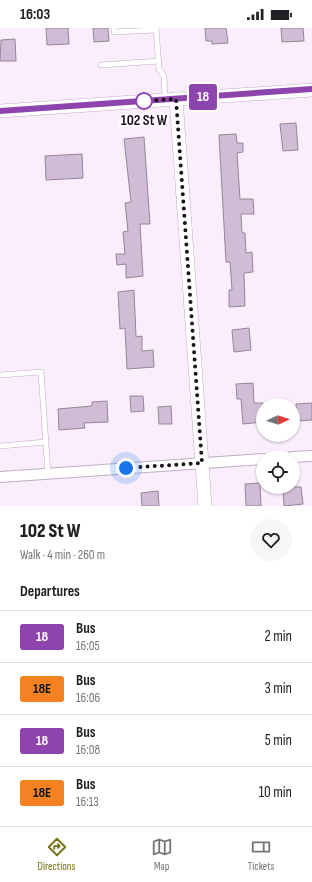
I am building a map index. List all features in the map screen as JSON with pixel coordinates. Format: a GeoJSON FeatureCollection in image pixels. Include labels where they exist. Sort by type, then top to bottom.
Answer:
{"type":"FeatureCollection","features":[{"type":"Feature","properties":{"kind":"street"},"geometry":{"type":"LineString","coordinates":[[0,111],[312,90]]}},
{"type":"Feature","properties":{"kind":"street"},"geometry":{"type":"LineString","coordinates":[[170,99],[205,506]]}},
{"type":"Feature","properties":{"kind":"street"},"geometry":{"type":"LineString","coordinates":[[300,457],[312,456]]}},
{"type":"Feature","properties":{"kind":"street"},"geometry":{"type":"LineString","coordinates":[[0,477],[256,459]]}},
{"type":"Feature","properties":{"kind":"lane"},"geometry":{"type":"LineString","coordinates":[[114,28],[114,32],[156,29],[160,69],[164,76],[170,99]]}},
{"type":"Feature","properties":{"kind":"lane"},"geometry":{"type":"LineString","coordinates":[[101,65],[159,61]]}},
{"type":"Feature","properties":{"kind":"lane"},"geometry":{"type":"LineString","coordinates":[[0,375],[40,372],[48,474]]}},
{"type":"Feature","properties":{"kind":"lane"},"geometry":{"type":"LineString","coordinates":[[0,446],[46,442]]}},
{"type":"Feature","properties":{"kind":"building"},"geometry":{"type":"Polygon","coordinates":[[[46,28],[68,28],[69,44],[47,45],[46,28]]]}},
{"type":"Feature","properties":{"kind":"building"},"geometry":{"type":"Polygon","coordinates":[[[93,28],[108,28],[109,41],[94,42],[93,28]]]}},
{"type":"Feature","properties":{"kind":"building"},"geometry":{"type":"Polygon","coordinates":[[[205,28],[226,28],[228,43],[212,44],[212,41],[206,41],[205,28]]]}},
{"type":"Feature","properties":{"kind":"building"},"geometry":{"type":"Polygon","coordinates":[[[281,28],[303,28],[304,41],[282,42],[281,28]]]}},
{"type":"Feature","properties":{"kind":"building"},"geometry":{"type":"Polygon","coordinates":[[[15,39],[16,61],[0,61],[1,40],[15,39]]]}},
{"type":"Feature","properties":{"kind":"building"},"geometry":{"type":"Polygon","coordinates":[[[296,123],[298,150],[283,151],[280,124],[296,123]]]}},
{"type":"Feature","properties":{"kind":"building"},"geometry":{"type":"Polygon","coordinates":[[[236,134],[237,143],[243,143],[243,152],[237,153],[240,199],[253,199],[254,214],[241,214],[242,233],[245,233],[246,253],[252,252],[253,272],[244,273],[245,306],[229,307],[229,290],[232,290],[230,262],[226,262],[219,135],[236,134]]]}},
{"type":"Feature","properties":{"kind":"building"},"geometry":{"type":"Polygon","coordinates":[[[144,137],[150,224],[140,224],[143,276],[126,278],[126,264],[117,265],[116,254],[125,254],[123,232],[128,231],[125,203],[131,202],[124,139],[144,137]]]}},
{"type":"Feature","properties":{"kind":"building"},"geometry":{"type":"Polygon","coordinates":[[[82,154],[83,178],[46,180],[45,156],[82,154]]]}},
{"type":"Feature","properties":{"kind":"building"},"geometry":{"type":"Polygon","coordinates":[[[134,290],[136,337],[142,336],[142,351],[153,350],[154,367],[127,369],[125,328],[120,329],[118,292],[134,290]]]}},
{"type":"Feature","properties":{"kind":"building"},"geometry":{"type":"Polygon","coordinates":[[[249,328],[251,350],[234,352],[232,330],[249,328]]]}},
{"type":"Feature","properties":{"kind":"building"},"geometry":{"type":"Polygon","coordinates":[[[253,383],[254,403],[256,403],[256,423],[243,424],[241,399],[237,399],[236,384],[253,383]]]}},
{"type":"Feature","properties":{"kind":"building"},"geometry":{"type":"Polygon","coordinates":[[[130,396],[143,396],[144,411],[131,412],[130,396]]]}},
{"type":"Feature","properties":{"kind":"building"},"geometry":{"type":"Polygon","coordinates":[[[107,401],[108,422],[84,423],[85,428],[59,430],[58,409],[92,406],[92,402],[107,401]]]}},
{"type":"Feature","properties":{"kind":"building"},"geometry":{"type":"Polygon","coordinates":[[[312,403],[312,420],[300,421],[300,404],[312,403]]]}},
{"type":"Feature","properties":{"kind":"building"},"geometry":{"type":"Polygon","coordinates":[[[171,406],[172,424],[159,424],[158,407],[171,406]]]}},
{"type":"Feature","properties":{"kind":"building"},"geometry":{"type":"Polygon","coordinates":[[[256,483],[256,494],[260,494],[261,506],[246,506],[245,484],[256,483]]]}},
{"type":"Feature","properties":{"kind":"building"},"geometry":{"type":"Polygon","coordinates":[[[301,487],[303,504],[284,506],[283,494],[300,494],[301,487]]]}},
{"type":"Feature","properties":{"kind":"building"},"geometry":{"type":"Polygon","coordinates":[[[158,491],[159,506],[142,506],[141,493],[158,491]]]}},
{"type":"Feature","properties":{"kind":"bus line","name":"18"},"geometry":{"type":"LineString","coordinates":[[0,111],[312,89]]}},
{"type":"Feature","properties":{"kind":"place","name":"102 St W"},"geometry":{"type":"Point","coordinates":[144,101]}},
{"type":"Feature","properties":{"kind":"route"},"geometry":{"type":"LineString","coordinates":[[126,468],[202,463],[176,99],[144,101]]}}]}
